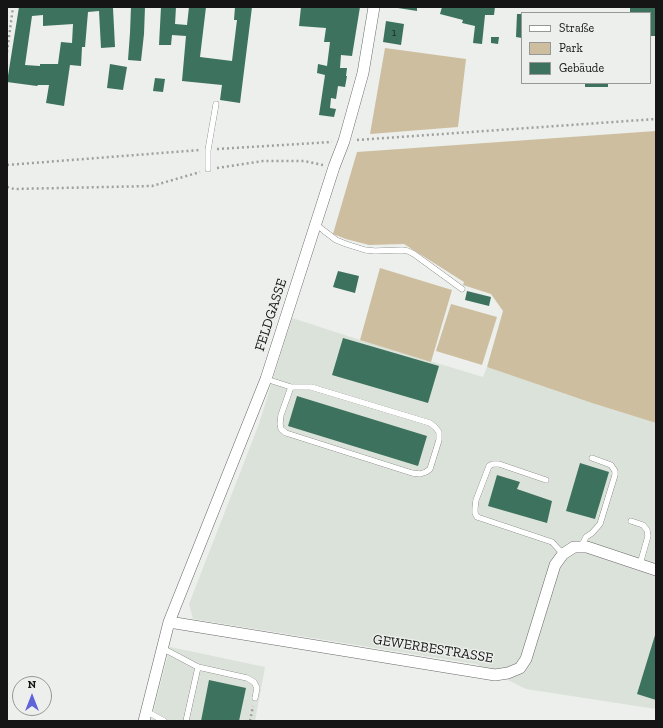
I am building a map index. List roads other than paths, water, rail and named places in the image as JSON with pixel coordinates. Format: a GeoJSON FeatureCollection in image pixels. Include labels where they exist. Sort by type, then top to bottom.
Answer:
{"type":"FeatureCollection","features":[{"type":"Feature","properties":{"kind":"street","name":"FELDGASSE"},"geometry":{"type":"LineString","coordinates":[[145,716],[169,622],[266,380],[334,167],[344,141],[364,73],[374,7]]}},
{"type":"Feature","properties":{"kind":"street"},"geometry":{"type":"LineString","coordinates":[[563,554],[574,547],[587,547],[656,570]]}},
{"type":"Feature","properties":{"kind":"street","name":"GEWERBESTRASSE"},"geometry":{"type":"LineString","coordinates":[[169,622],[495,675],[508,673],[520,668],[526,659],[555,565],[563,554]]}},
{"type":"Feature","properties":{"kind":"lane"},"geometry":{"type":"LineString","coordinates":[[208,169],[208,150],[216,104]]}},
{"type":"Feature","properties":{"kind":"lane"},"geometry":{"type":"LineString","coordinates":[[316,224],[336,240],[365,250],[408,251],[462,289]]}},
{"type":"Feature","properties":{"kind":"lane"},"geometry":{"type":"LineString","coordinates":[[266,380],[291,387],[311,387],[430,423],[439,432],[439,440],[430,469],[420,474],[412,473],[286,433],[281,429],[280,424],[281,415],[291,387]]}},
{"type":"Feature","properties":{"kind":"lane"},"geometry":{"type":"LineString","coordinates":[[581,547],[586,537],[600,524],[615,475],[615,471],[611,465],[592,458]]}},
{"type":"Feature","properties":{"kind":"lane"},"geometry":{"type":"LineString","coordinates":[[546,480],[500,464],[493,464],[489,466],[476,500],[475,513],[477,517],[552,542],[563,554]]}},
{"type":"Feature","properties":{"kind":"lane"},"geometry":{"type":"LineString","coordinates":[[631,521],[643,525],[647,530],[648,536],[640,564]]}},
{"type":"Feature","properties":{"kind":"lane"},"geometry":{"type":"LineString","coordinates":[[162,648],[198,667],[247,678],[254,682],[257,688],[255,698]]}},
{"type":"Feature","properties":{"kind":"lane"},"geometry":{"type":"LineString","coordinates":[[186,721],[198,667]]}},
{"type":"Feature","properties":{"kind":"lane"},"geometry":{"type":"LineString","coordinates":[[145,716],[164,721]]}}]}
